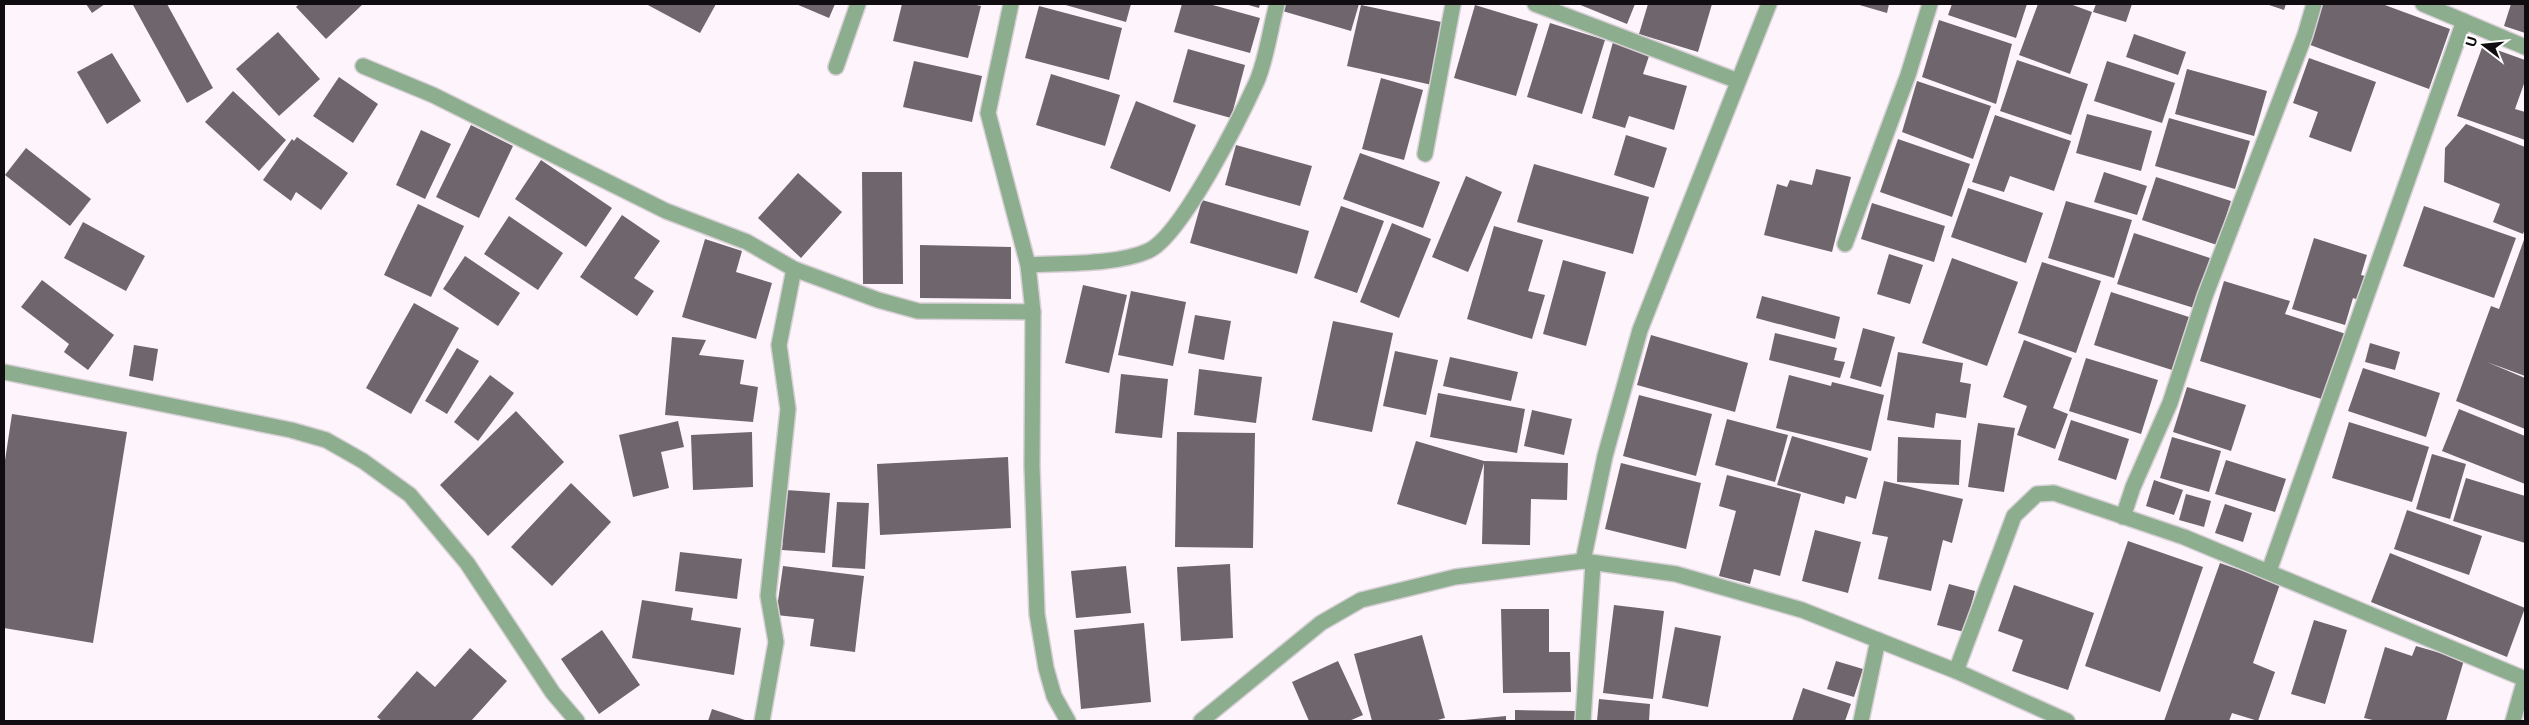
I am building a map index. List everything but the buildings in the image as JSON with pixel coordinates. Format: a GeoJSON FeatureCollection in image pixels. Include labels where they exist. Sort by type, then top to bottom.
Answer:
{"type":"FeatureCollection","features":[{"type":"Feature","properties":{"kind":"street"},"geometry":{"type":"LineString","coordinates":[[836,67],[858,4]]}},
{"type":"Feature","properties":{"kind":"street"},"geometry":{"type":"LineString","coordinates":[[1010,4],[988,113],[1028,265],[1034,312],[1032,466],[1037,614],[1046,668],[1054,696],[1068,721]]}},
{"type":"Feature","properties":{"kind":"street"},"geometry":{"type":"LineString","coordinates":[[1028,265],[1128,258],[1150,251],[1176,227],[1221,152],[1258,79],[1278,4]]}},
{"type":"Feature","properties":{"kind":"street"},"geometry":{"type":"LineString","coordinates":[[1425,154],[1453,4]]}},
{"type":"Feature","properties":{"kind":"street"},"geometry":{"type":"LineString","coordinates":[[1534,4],[1738,81]]}},
{"type":"Feature","properties":{"kind":"street"},"geometry":{"type":"LineString","coordinates":[[1583,721],[1588,562],[1605,456],[1640,330],[1769,4]]}},
{"type":"Feature","properties":{"kind":"street"},"geometry":{"type":"LineString","coordinates":[[1845,244],[1908,75],[1930,4]]}},
{"type":"Feature","properties":{"kind":"street"},"geometry":{"type":"LineString","coordinates":[[2124,517],[2133,487],[2170,403],[2205,296],[2306,35],[2314,4]]}},
{"type":"Feature","properties":{"kind":"street"},"geometry":{"type":"LineString","coordinates":[[2423,4],[2525,47]]}},
{"type":"Feature","properties":{"kind":"street"},"geometry":{"type":"LineString","coordinates":[[2268,571],[2464,21]]}},
{"type":"Feature","properties":{"kind":"street"},"geometry":{"type":"LineString","coordinates":[[363,66],[433,95],[666,212],[747,242],[794,269],[878,300],[918,311],[1034,312]]}},
{"type":"Feature","properties":{"kind":"street"},"geometry":{"type":"LineString","coordinates":[[762,721],[776,642],[768,596],[788,409],[780,345],[794,269]]}},
{"type":"Feature","properties":{"kind":"street"},"geometry":{"type":"LineString","coordinates":[[4,372],[291,430],[326,440],[363,461],[410,495],[467,563],[553,693],[577,721]]}},
{"type":"Feature","properties":{"kind":"street"},"geometry":{"type":"LineString","coordinates":[[1956,671],[2014,516],[2037,494],[2054,493],[2184,537],[2525,679],[2523,696],[2513,721]]}},
{"type":"Feature","properties":{"kind":"street"},"geometry":{"type":"LineString","coordinates":[[1201,721],[1321,623],[1361,600],[1455,577],[1588,562],[1676,574],[1802,610],[1956,671],[2067,721]]}},
{"type":"Feature","properties":{"kind":"street"},"geometry":{"type":"LineString","coordinates":[[1862,721],[1878,640]]}}]}
